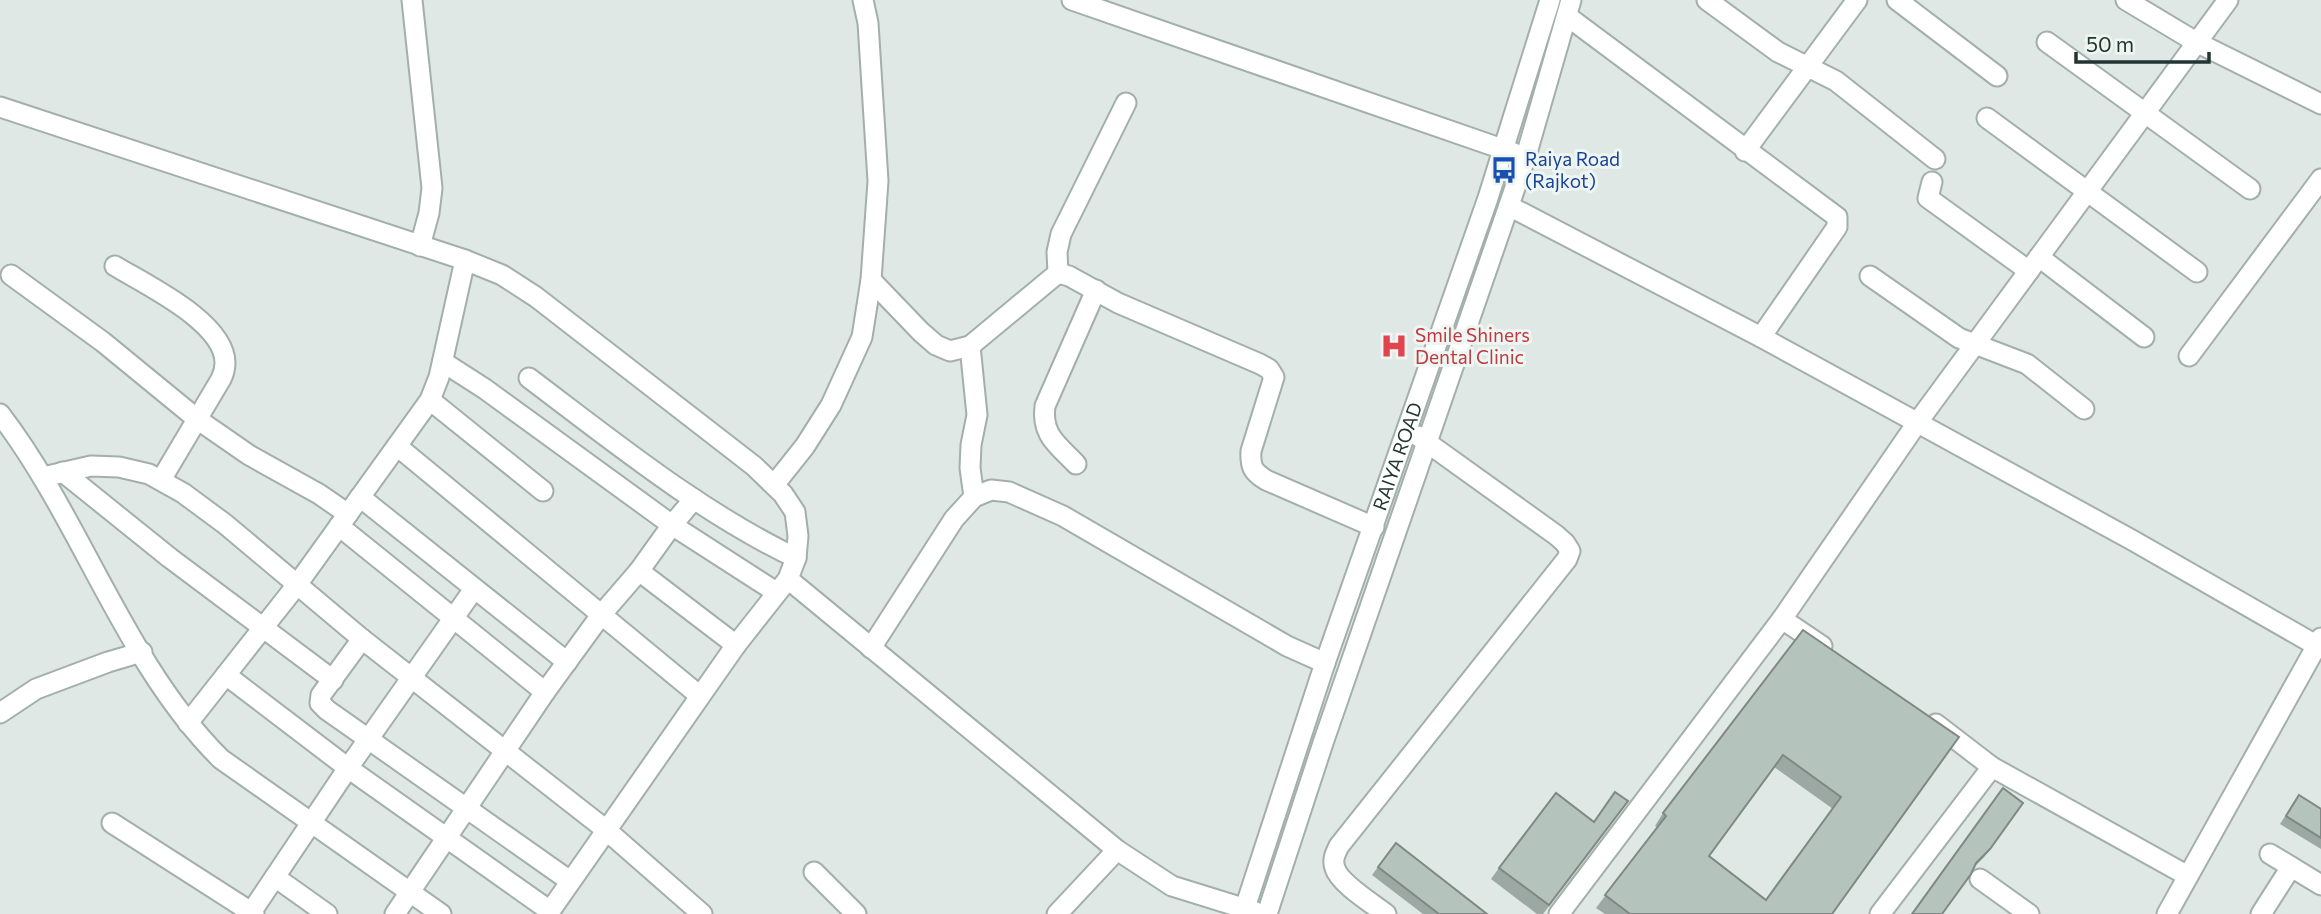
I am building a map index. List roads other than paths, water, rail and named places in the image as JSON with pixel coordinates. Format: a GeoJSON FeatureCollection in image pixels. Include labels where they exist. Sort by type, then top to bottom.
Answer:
{"type":"FeatureCollection","features":[{"type":"Feature","properties":{"kind":"street"},"geometry":{"type":"LineString","coordinates":[[412,0],[432,188],[429,213],[420,246]]}},
{"type":"Feature","properties":{"kind":"street"},"geometry":{"type":"LineString","coordinates":[[774,485],[805,446],[831,405],[862,337],[871,280],[878,181],[868,23],[863,0]]}},
{"type":"Feature","properties":{"kind":"street"},"geometry":{"type":"LineString","coordinates":[[1072,0],[1099,4],[1526,156]]}},
{"type":"Feature","properties":{"kind":"street","name":"RAIYA ROAD"},"geometry":{"type":"LineString","coordinates":[[1254,913],[1325,663],[1504,150],[1550,0]]}},
{"type":"Feature","properties":{"kind":"street"},"geometry":{"type":"LineString","coordinates":[[1707,0],[1778,52],[1836,81],[1935,159]]}},
{"type":"Feature","properties":{"kind":"street"},"geometry":{"type":"LineString","coordinates":[[1745,151],[1857,0]]}},
{"type":"Feature","properties":{"kind":"street"},"geometry":{"type":"LineString","coordinates":[[1897,0],[1997,76]]}},
{"type":"Feature","properties":{"kind":"street"},"geometry":{"type":"LineString","coordinates":[[2126,0],[2196,42],[2321,104]]}},
{"type":"Feature","properties":{"kind":"street"},"geometry":{"type":"LineString","coordinates":[[1559,914],[1782,619],[1917,423],[2228,0]]}},
{"type":"Feature","properties":{"kind":"street"},"geometry":{"type":"LineString","coordinates":[[1569,8],[1745,151],[1837,217],[1837,227],[1761,337]]}},
{"type":"Feature","properties":{"kind":"street","name":"RAIYA ROAD"},"geometry":{"type":"LineString","coordinates":[[1254,913],[1322,743],[1509,206],[1569,8]]}},
{"type":"Feature","properties":{"kind":"street"},"geometry":{"type":"LineString","coordinates":[[2047,43],[2250,189]]}},
{"type":"Feature","properties":{"kind":"street"},"geometry":{"type":"LineString","coordinates":[[1058,273],[1057,252],[1061,233],[1126,103]]}},
{"type":"Feature","properties":{"kind":"street"},"geometry":{"type":"LineString","coordinates":[[0,107],[465,260],[502,275],[536,296],[754,466],[783,494],[795,512],[798,536],[796,558],[782,586],[699,696],[549,912],[448,836],[348,768],[226,675]]}},
{"type":"Feature","properties":{"kind":"street"},"geometry":{"type":"LineString","coordinates":[[1987,118],[2197,272]]}},
{"type":"Feature","properties":{"kind":"street"},"geometry":{"type":"LineString","coordinates":[[2189,356],[2321,179]]}},
{"type":"Feature","properties":{"kind":"street"},"geometry":{"type":"LineString","coordinates":[[1932,182],[1928,198],[2144,337]]}},
{"type":"Feature","properties":{"kind":"street"},"geometry":{"type":"LineString","coordinates":[[1509,206],[1761,337],[2320,644],[2188,876],[2174,912]]}},
{"type":"Feature","properties":{"kind":"street"},"geometry":{"type":"LineString","coordinates":[[188,723],[296,586],[430,400],[443,362],[465,260]]}},
{"type":"Feature","properties":{"kind":"street"},"geometry":{"type":"LineString","coordinates":[[115,266],[190,313],[211,331],[222,349],[225,363],[222,379],[161,480]]}},
{"type":"Feature","properties":{"kind":"street"},"geometry":{"type":"LineString","coordinates":[[871,280],[936,345],[950,351],[970,346],[1058,273]]}},
{"type":"Feature","properties":{"kind":"street"},"geometry":{"type":"LineString","coordinates":[[1058,273],[1069,276],[1118,303],[1269,369],[1275,377],[1251,451],[1250,463],[1254,472],[1266,480],[1374,527]]}},
{"type":"Feature","properties":{"kind":"street"},"geometry":{"type":"LineString","coordinates":[[11,275],[103,342],[197,419],[249,456],[320,494],[343,520],[545,692]]}},
{"type":"Feature","properties":{"kind":"street"},"geometry":{"type":"LineString","coordinates":[[1870,276],[1959,338],[2027,364],[2084,409]]}},
{"type":"Feature","properties":{"kind":"street"},"geometry":{"type":"LineString","coordinates":[[1076,464],[1048,433],[1043,421],[1045,406],[1096,290]]}},
{"type":"Feature","properties":{"kind":"street"},"geometry":{"type":"LineString","coordinates":[[970,346],[978,415],[971,445],[970,468],[974,497]]}},
{"type":"Feature","properties":{"kind":"street"},"geometry":{"type":"LineString","coordinates":[[443,362],[485,389],[672,525],[782,586],[871,648],[1117,850],[1172,887],[1254,913]]}},
{"type":"Feature","properties":{"kind":"street"},"geometry":{"type":"LineString","coordinates":[[529,378],[694,499],[748,533],[796,558]]}},
{"type":"Feature","properties":{"kind":"street"},"geometry":{"type":"LineString","coordinates":[[430,400],[543,491]]}},
{"type":"Feature","properties":{"kind":"street"},"geometry":{"type":"LineString","coordinates":[[0,414],[8,435],[43,477],[142,652],[188,723],[221,759],[440,914]]}},
{"type":"Feature","properties":{"kind":"street"},"geometry":{"type":"LineString","coordinates":[[1375,911],[1339,877],[1334,867],[1334,857],[1339,846],[1567,559],[1570,551],[1556,535],[1408,430]]}},
{"type":"Feature","properties":{"kind":"street"},"geometry":{"type":"LineString","coordinates":[[397,446],[699,696]]}},
{"type":"Feature","properties":{"kind":"street"},"geometry":{"type":"LineString","coordinates":[[43,477],[91,466],[119,467],[149,474],[183,493],[225,524],[362,639],[606,829],[702,914]]}},
{"type":"Feature","properties":{"kind":"street"},"geometry":{"type":"LineString","coordinates":[[63,472],[170,558],[333,680]]}},
{"type":"Feature","properties":{"kind":"street"},"geometry":{"type":"LineString","coordinates":[[871,648],[954,519],[974,497],[991,490],[1009,492],[1063,516],[1287,646],[1325,663]]}},
{"type":"Feature","properties":{"kind":"street"},"geometry":{"type":"LineString","coordinates":[[360,496],[567,662]]}},
{"type":"Feature","properties":{"kind":"street"},"geometry":{"type":"LineString","coordinates":[[395,914],[545,692],[601,615],[639,571],[694,499]]}},
{"type":"Feature","properties":{"kind":"street"},"geometry":{"type":"LineString","coordinates":[[639,571],[736,645]]}},
{"type":"Feature","properties":{"kind":"street"},"geometry":{"type":"LineString","coordinates":[[112,823],[252,913],[348,768],[474,589]]}},
{"type":"Feature","properties":{"kind":"street"},"geometry":{"type":"LineString","coordinates":[[1782,619],[1839,657]]}},
{"type":"Feature","properties":{"kind":"street"},"geometry":{"type":"LineString","coordinates":[[362,639],[321,695],[320,703],[570,881]]}},
{"type":"Feature","properties":{"kind":"street"},"geometry":{"type":"LineString","coordinates":[[0,713],[36,689],[142,652]]}},
{"type":"Feature","properties":{"kind":"street"},"geometry":{"type":"LineString","coordinates":[[1918,711],[1992,767],[2188,876]]}},
{"type":"Feature","properties":{"kind":"street"},"geometry":{"type":"LineString","coordinates":[[1880,914],[1992,767]]}},
{"type":"Feature","properties":{"kind":"street"},"geometry":{"type":"LineString","coordinates":[[1057,914],[1117,850]]}},
{"type":"Feature","properties":{"kind":"street"},"geometry":{"type":"LineString","coordinates":[[2270,854],[2321,885]]}},
{"type":"Feature","properties":{"kind":"street"},"geometry":{"type":"LineString","coordinates":[[2261,914],[2291,867]]}},
{"type":"Feature","properties":{"kind":"street"},"geometry":{"type":"LineString","coordinates":[[814,872],[856,914]]}},
{"type":"Feature","properties":{"kind":"street"},"geometry":{"type":"LineString","coordinates":[[275,877],[327,914]]}},
{"type":"Feature","properties":{"kind":"street"},"geometry":{"type":"LineString","coordinates":[[1980,878],[2029,914]]}},
{"type":"Feature","properties":{"kind":"place","name":"Raiya Road (Rajkot)"},"geometry":{"type":"Point","coordinates":[1504,170]}},
{"type":"Feature","properties":{"kind":"place","name":"Smile Shiners Dental Clinic"},"geometry":{"type":"Point","coordinates":[1394,346]}}]}
